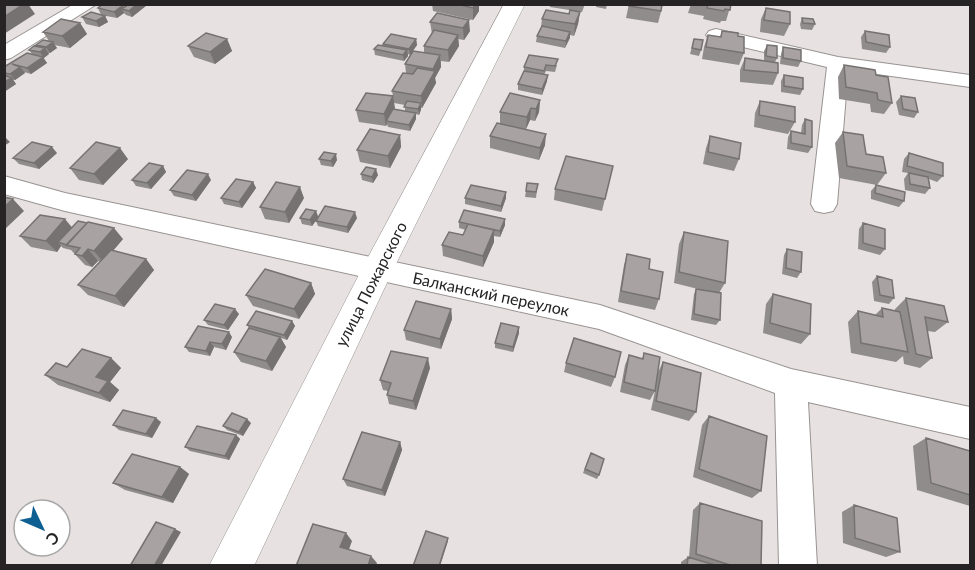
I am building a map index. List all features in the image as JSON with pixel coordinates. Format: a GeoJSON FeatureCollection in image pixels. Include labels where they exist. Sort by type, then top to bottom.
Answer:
{"type":"FeatureCollection","features":[{"type":"Feature","properties":{"kind":"street"},"geometry":{"type":"LineString","coordinates":[[4,54],[88,4]]}},
{"type":"Feature","properties":{"kind":"street","name":"улица Пожарского"},"geometry":{"type":"LineString","coordinates":[[231,566],[377,270],[515,4]]}},
{"type":"Feature","properties":{"kind":"street"},"geometry":{"type":"LineString","coordinates":[[716,35],[838,63],[970,81]]}},
{"type":"Feature","properties":{"kind":"street"},"geometry":{"type":"LineString","coordinates":[[824,204],[838,63]]}},
{"type":"Feature","properties":{"kind":"street","name":"Балканский переулок"},"geometry":{"type":"LineString","coordinates":[[4,185],[65,201],[600,317],[791,384],[970,423]]}},
{"type":"Feature","properties":{"kind":"street"},"geometry":{"type":"LineString","coordinates":[[791,384],[798,566]]}},
{"type":"Feature","properties":{"kind":"building"},"geometry":{"type":"Polygon","coordinates":[[[4,4],[24,4],[4,17],[4,4]]]}},
{"type":"Feature","properties":{"kind":"building"},"geometry":{"type":"Polygon","coordinates":[[[103,4],[122,6],[114,12],[98,8],[103,4]]]}},
{"type":"Feature","properties":{"kind":"building"},"geometry":{"type":"Polygon","coordinates":[[[129,4],[137,4],[129,11],[122,9],[129,4]]]}},
{"type":"Feature","properties":{"kind":"building"},"geometry":{"type":"Polygon","coordinates":[[[456,4],[476,4],[473,8],[456,4]]]}},
{"type":"Feature","properties":{"kind":"building"},"geometry":{"type":"Polygon","coordinates":[[[629,4],[662,4],[661,11],[629,6],[629,4]]]}},
{"type":"Feature","properties":{"kind":"building"},"geometry":{"type":"Polygon","coordinates":[[[708,4],[731,4],[730,10],[725,9],[724,11],[707,8],[708,4]]]}},
{"type":"Feature","properties":{"kind":"building"},"geometry":{"type":"Polygon","coordinates":[[[766,8],[790,12],[790,24],[764,20],[766,8]]]}},
{"type":"Feature","properties":{"kind":"building"},"geometry":{"type":"Polygon","coordinates":[[[546,10],[569,14],[570,10],[580,12],[575,24],[542,19],[546,10]]]}},
{"type":"Feature","properties":{"kind":"building"},"geometry":{"type":"Polygon","coordinates":[[[91,12],[105,16],[96,21],[82,17],[91,12]]]}},
{"type":"Feature","properties":{"kind":"building"},"geometry":{"type":"Polygon","coordinates":[[[437,13],[469,20],[463,28],[430,22],[437,13]]]}},
{"type":"Feature","properties":{"kind":"building"},"geometry":{"type":"Polygon","coordinates":[[[802,18],[813,19],[815,24],[803,23],[802,18]]]}},
{"type":"Feature","properties":{"kind":"building"},"geometry":{"type":"Polygon","coordinates":[[[61,19],[80,23],[62,36],[43,32],[61,19]]]}},
{"type":"Feature","properties":{"kind":"building"},"geometry":{"type":"Polygon","coordinates":[[[542,26],[570,32],[566,41],[537,36],[542,26]]]}},
{"type":"Feature","properties":{"kind":"building"},"geometry":{"type":"Polygon","coordinates":[[[434,30],[458,35],[448,50],[424,46],[434,30]]]}},
{"type":"Feature","properties":{"kind":"building"},"geometry":{"type":"Polygon","coordinates":[[[722,31],[738,33],[738,36],[744,37],[744,53],[706,47],[708,35],[721,37],[722,31]]]}},
{"type":"Feature","properties":{"kind":"building"},"geometry":{"type":"Polygon","coordinates":[[[865,31],[889,35],[890,47],[866,42],[865,31]]]}},
{"type":"Feature","properties":{"kind":"building"},"geometry":{"type":"Polygon","coordinates":[[[206,33],[227,39],[210,52],[188,46],[206,33]]]}},
{"type":"Feature","properties":{"kind":"building"},"geometry":{"type":"Polygon","coordinates":[[[391,34],[416,39],[409,49],[383,44],[391,34]]]}},
{"type":"Feature","properties":{"kind":"building"},"geometry":{"type":"Polygon","coordinates":[[[694,39],[703,40],[701,50],[692,48],[694,39]]]}},
{"type":"Feature","properties":{"kind":"building"},"geometry":{"type":"Polygon","coordinates":[[[43,40],[53,42],[46,47],[36,45],[43,40]]]}},
{"type":"Feature","properties":{"kind":"building"},"geometry":{"type":"Polygon","coordinates":[[[378,45],[407,50],[403,55],[374,49],[378,45]]]}},
{"type":"Feature","properties":{"kind":"building"},"geometry":{"type":"Polygon","coordinates":[[[767,45],[777,46],[777,58],[766,56],[767,45]]]}},
{"type":"Feature","properties":{"kind":"building"},"geometry":{"type":"Polygon","coordinates":[[[34,46],[45,48],[40,52],[29,50],[34,46]]]}},
{"type":"Feature","properties":{"kind":"building"},"geometry":{"type":"Polygon","coordinates":[[[783,47],[801,50],[801,61],[783,58],[783,47]]]}},
{"type":"Feature","properties":{"kind":"building"},"geometry":{"type":"Polygon","coordinates":[[[413,51],[440,55],[433,69],[405,64],[413,51]]]}},
{"type":"Feature","properties":{"kind":"building"},"geometry":{"type":"Polygon","coordinates":[[[27,53],[43,57],[27,68],[12,64],[20,67],[10,74],[4,73],[4,67],[27,53]]]}},
{"type":"Feature","properties":{"kind":"building"},"geometry":{"type":"Polygon","coordinates":[[[529,55],[558,59],[555,66],[546,65],[544,71],[524,67],[529,55]]]}},
{"type":"Feature","properties":{"kind":"building"},"geometry":{"type":"Polygon","coordinates":[[[745,58],[778,63],[778,73],[744,70],[745,58]]]}},
{"type":"Feature","properties":{"kind":"building"},"geometry":{"type":"Polygon","coordinates":[[[844,65],[875,70],[876,75],[888,77],[892,103],[878,100],[877,93],[846,87],[844,65]]]}},
{"type":"Feature","properties":{"kind":"building"},"geometry":{"type":"Polygon","coordinates":[[[417,68],[435,71],[421,96],[392,91],[403,73],[413,74],[417,68]]]}},
{"type":"Feature","properties":{"kind":"building"},"geometry":{"type":"Polygon","coordinates":[[[524,71],[548,75],[542,89],[518,84],[524,71]]]}},
{"type":"Feature","properties":{"kind":"building"},"geometry":{"type":"Polygon","coordinates":[[[4,75],[12,78],[4,82],[4,75]]]}},
{"type":"Feature","properties":{"kind":"building"},"geometry":{"type":"Polygon","coordinates":[[[784,75],[803,78],[803,89],[784,86],[784,75]]]}},
{"type":"Feature","properties":{"kind":"building"},"geometry":{"type":"Polygon","coordinates":[[[366,93],[393,96],[384,114],[356,110],[366,93]]]}},
{"type":"Feature","properties":{"kind":"building"},"geometry":{"type":"Polygon","coordinates":[[[510,93],[540,100],[536,109],[531,108],[527,117],[500,112],[510,93]]]}},
{"type":"Feature","properties":{"kind":"building"},"geometry":{"type":"Polygon","coordinates":[[[901,96],[915,98],[918,112],[903,109],[901,96]]]}},
{"type":"Feature","properties":{"kind":"building"},"geometry":{"type":"Polygon","coordinates":[[[407,101],[421,103],[418,109],[404,107],[407,101]]]}},
{"type":"Feature","properties":{"kind":"building"},"geometry":{"type":"Polygon","coordinates":[[[760,101],[795,107],[795,122],[759,115],[760,101]]]}},
{"type":"Feature","properties":{"kind":"building"},"geometry":{"type":"Polygon","coordinates":[[[393,109],[416,113],[409,125],[386,121],[393,109]]]}},
{"type":"Feature","properties":{"kind":"building"},"geometry":{"type":"Polygon","coordinates":[[[805,119],[812,121],[812,147],[791,143],[791,131],[805,134],[805,119]]]}},
{"type":"Feature","properties":{"kind":"building"},"geometry":{"type":"Polygon","coordinates":[[[497,123],[546,134],[540,148],[490,136],[497,123]]]}},
{"type":"Feature","properties":{"kind":"building"},"geometry":{"type":"Polygon","coordinates":[[[370,129],[400,135],[388,156],[357,150],[370,129]]]}},
{"type":"Feature","properties":{"kind":"building"},"geometry":{"type":"Polygon","coordinates":[[[843,132],[863,135],[866,154],[883,157],[886,173],[847,166],[843,132]]]}},
{"type":"Feature","properties":{"kind":"building"},"geometry":{"type":"Polygon","coordinates":[[[710,136],[741,143],[739,159],[708,152],[710,136]]]}},
{"type":"Feature","properties":{"kind":"building"},"geometry":{"type":"Polygon","coordinates":[[[32,142],[52,147],[34,163],[13,158],[32,142]]]}},
{"type":"Feature","properties":{"kind":"building"},"geometry":{"type":"Polygon","coordinates":[[[96,142],[120,148],[94,174],[70,168],[96,142]]]}},
{"type":"Feature","properties":{"kind":"building"},"geometry":{"type":"Polygon","coordinates":[[[324,152],[336,154],[331,161],[319,159],[324,152]]]}},
{"type":"Feature","properties":{"kind":"building"},"geometry":{"type":"Polygon","coordinates":[[[909,153],[943,163],[943,176],[907,166],[909,153]]]}},
{"type":"Feature","properties":{"kind":"building"},"geometry":{"type":"Polygon","coordinates":[[[566,156],[613,166],[605,199],[555,189],[566,156]]]}},
{"type":"Feature","properties":{"kind":"building"},"geometry":{"type":"Polygon","coordinates":[[[149,163],[163,166],[147,183],[132,180],[149,163]]]}},
{"type":"Feature","properties":{"kind":"building"},"geometry":{"type":"Polygon","coordinates":[[[366,167],[376,169],[372,177],[361,174],[366,167]]]}},
{"type":"Feature","properties":{"kind":"building"},"geometry":{"type":"Polygon","coordinates":[[[187,170],[208,174],[192,195],[170,190],[187,170]]]}},
{"type":"Feature","properties":{"kind":"building"},"geometry":{"type":"Polygon","coordinates":[[[909,173],[928,177],[930,188],[910,184],[909,173]]]}},
{"type":"Feature","properties":{"kind":"building"},"geometry":{"type":"Polygon","coordinates":[[[236,179],[253,182],[239,202],[221,198],[236,179]]]}},
{"type":"Feature","properties":{"kind":"building"},"geometry":{"type":"Polygon","coordinates":[[[276,182],[300,187],[285,212],[260,207],[276,182]]]}},
{"type":"Feature","properties":{"kind":"building"},"geometry":{"type":"Polygon","coordinates":[[[527,183],[538,184],[536,192],[526,191],[527,183]]]}},
{"type":"Feature","properties":{"kind":"building"},"geometry":{"type":"Polygon","coordinates":[[[471,185],[506,192],[501,206],[465,198],[471,185]]]}},
{"type":"Feature","properties":{"kind":"building"},"geometry":{"type":"Polygon","coordinates":[[[876,185],[905,192],[904,201],[875,193],[876,185]]]}},
{"type":"Feature","properties":{"kind":"building"},"geometry":{"type":"Polygon","coordinates":[[[4,197],[13,199],[4,207],[4,197]]]}},
{"type":"Feature","properties":{"kind":"building"},"geometry":{"type":"Polygon","coordinates":[[[325,206],[355,212],[347,227],[316,221],[325,206]]]}},
{"type":"Feature","properties":{"kind":"building"},"geometry":{"type":"Polygon","coordinates":[[[306,209],[316,211],[310,220],[300,218],[306,209]]]}},
{"type":"Feature","properties":{"kind":"building"},"geometry":{"type":"Polygon","coordinates":[[[464,210],[505,219],[500,231],[459,222],[464,210]]]}},
{"type":"Feature","properties":{"kind":"building"},"geometry":{"type":"Polygon","coordinates":[[[40,215],[65,219],[46,241],[20,236],[40,215]]]}},
{"type":"Feature","properties":{"kind":"building"},"geometry":{"type":"Polygon","coordinates":[[[78,221],[87,223],[67,245],[58,242],[78,221]]]}},
{"type":"Feature","properties":{"kind":"building"},"geometry":{"type":"Polygon","coordinates":[[[88,222],[114,228],[94,251],[88,249],[82,256],[75,254],[80,248],[66,245],[88,222]]]}},
{"type":"Feature","properties":{"kind":"building"},"geometry":{"type":"Polygon","coordinates":[[[863,223],[885,229],[885,249],[863,243],[863,223]]]}},
{"type":"Feature","properties":{"kind":"building"},"geometry":{"type":"Polygon","coordinates":[[[468,224],[494,230],[483,256],[442,245],[449,232],[463,235],[468,224]]]}},
{"type":"Feature","properties":{"kind":"building"},"geometry":{"type":"Polygon","coordinates":[[[684,232],[728,241],[725,283],[679,272],[684,232]]]}},
{"type":"Feature","properties":{"kind":"building"},"geometry":{"type":"Polygon","coordinates":[[[787,249],[802,252],[801,272],[786,268],[787,249]]]}},
{"type":"Feature","properties":{"kind":"building"},"geometry":{"type":"Polygon","coordinates":[[[111,250],[146,259],[115,296],[78,285],[111,250]]]}},
{"type":"Feature","properties":{"kind":"building"},"geometry":{"type":"Polygon","coordinates":[[[627,254],[650,259],[649,269],[663,272],[659,299],[621,291],[627,254]]]}},
{"type":"Feature","properties":{"kind":"building"},"geometry":{"type":"Polygon","coordinates":[[[265,269],[311,283],[294,309],[246,295],[265,269]]]}},
{"type":"Feature","properties":{"kind":"building"},"geometry":{"type":"Polygon","coordinates":[[[877,276],[892,280],[894,298],[880,295],[877,276]]]}},
{"type":"Feature","properties":{"kind":"building"},"geometry":{"type":"Polygon","coordinates":[[[696,289],[721,293],[720,320],[694,314],[696,289]]]}},
{"type":"Feature","properties":{"kind":"building"},"geometry":{"type":"Polygon","coordinates":[[[773,294],[811,304],[810,334],[770,323],[773,294]]]}},
{"type":"Feature","properties":{"kind":"building"},"geometry":{"type":"Polygon","coordinates":[[[906,298],[944,306],[948,322],[925,317],[932,358],[916,354],[906,298]]]}},
{"type":"Feature","properties":{"kind":"building"},"geometry":{"type":"Polygon","coordinates":[[[416,301],[451,309],[440,339],[404,330],[416,301]]]}},
{"type":"Feature","properties":{"kind":"building"},"geometry":{"type":"Polygon","coordinates":[[[215,304],[235,309],[224,325],[204,320],[215,304]]]}},
{"type":"Feature","properties":{"kind":"building"},"geometry":{"type":"Polygon","coordinates":[[[882,308],[900,312],[908,352],[861,343],[858,311],[883,317],[882,308]]]}},
{"type":"Feature","properties":{"kind":"building"},"geometry":{"type":"Polygon","coordinates":[[[256,311],[292,321],[284,335],[247,325],[256,311]]]}},
{"type":"Feature","properties":{"kind":"building"},"geometry":{"type":"Polygon","coordinates":[[[501,323],[519,327],[513,347],[495,343],[501,323]]]}},
{"type":"Feature","properties":{"kind":"building"},"geometry":{"type":"Polygon","coordinates":[[[198,326],[229,332],[222,344],[210,342],[206,351],[185,347],[198,326]]]}},
{"type":"Feature","properties":{"kind":"building"},"geometry":{"type":"Polygon","coordinates":[[[249,328],[280,337],[266,361],[234,352],[249,328]]]}},
{"type":"Feature","properties":{"kind":"building"},"geometry":{"type":"Polygon","coordinates":[[[574,338],[621,352],[615,377],[566,363],[574,338]]]}},
{"type":"Feature","properties":{"kind":"building"},"geometry":{"type":"Polygon","coordinates":[[[82,349],[111,358],[96,377],[108,381],[99,393],[45,375],[56,363],[67,367],[82,349]]]}},
{"type":"Feature","properties":{"kind":"building"},"geometry":{"type":"Polygon","coordinates":[[[391,351],[428,358],[413,401],[387,395],[391,383],[380,380],[391,351]]]}},
{"type":"Feature","properties":{"kind":"building"},"geometry":{"type":"Polygon","coordinates":[[[644,353],[660,357],[655,391],[624,382],[629,355],[643,359],[644,353]]]}},
{"type":"Feature","properties":{"kind":"building"},"geometry":{"type":"Polygon","coordinates":[[[663,362],[701,373],[696,412],[656,401],[663,362]]]}},
{"type":"Feature","properties":{"kind":"building"},"geometry":{"type":"Polygon","coordinates":[[[123,410],[156,418],[146,434],[113,425],[123,410]]]}},
{"type":"Feature","properties":{"kind":"building"},"geometry":{"type":"Polygon","coordinates":[[[232,413],[247,419],[239,432],[223,426],[232,413]]]}},
{"type":"Feature","properties":{"kind":"building"},"geometry":{"type":"Polygon","coordinates":[[[709,416],[767,436],[761,491],[699,469],[709,416]]]}},
{"type":"Feature","properties":{"kind":"building"},"geometry":{"type":"Polygon","coordinates":[[[197,426],[236,435],[225,456],[185,447],[197,426]]]}},
{"type":"Feature","properties":{"kind":"building"},"geometry":{"type":"Polygon","coordinates":[[[362,432],[400,442],[382,490],[343,479],[362,432]]]}},
{"type":"Feature","properties":{"kind":"building"},"geometry":{"type":"Polygon","coordinates":[[[926,438],[970,451],[970,495],[931,483],[926,438]]]}},
{"type":"Feature","properties":{"kind":"building"},"geometry":{"type":"Polygon","coordinates":[[[591,453],[604,459],[599,475],[585,469],[591,453]]]}},
{"type":"Feature","properties":{"kind":"building"},"geometry":{"type":"Polygon","coordinates":[[[132,454],[180,467],[162,497],[113,483],[132,454]]]}},
{"type":"Feature","properties":{"kind":"building"},"geometry":{"type":"Polygon","coordinates":[[[700,503],[762,521],[761,566],[733,566],[696,554],[700,503]]]}},
{"type":"Feature","properties":{"kind":"building"},"geometry":{"type":"Polygon","coordinates":[[[854,505],[897,518],[900,552],[855,538],[854,505]]]}},
{"type":"Feature","properties":{"kind":"building"},"geometry":{"type":"Polygon","coordinates":[[[156,522],[175,529],[154,566],[130,566],[156,522]]]}},
{"type":"Feature","properties":{"kind":"building"},"geometry":{"type":"Polygon","coordinates":[[[313,524],[346,533],[340,547],[371,556],[368,566],[296,566],[313,524]]]}},
{"type":"Feature","properties":{"kind":"building"},"geometry":{"type":"Polygon","coordinates":[[[426,531],[448,538],[439,566],[413,566],[426,531]]]}},
{"type":"Feature","properties":{"kind":"building"},"geometry":{"type":"Polygon","coordinates":[[[688,557],[718,566],[687,566],[688,557]]]}}]}
